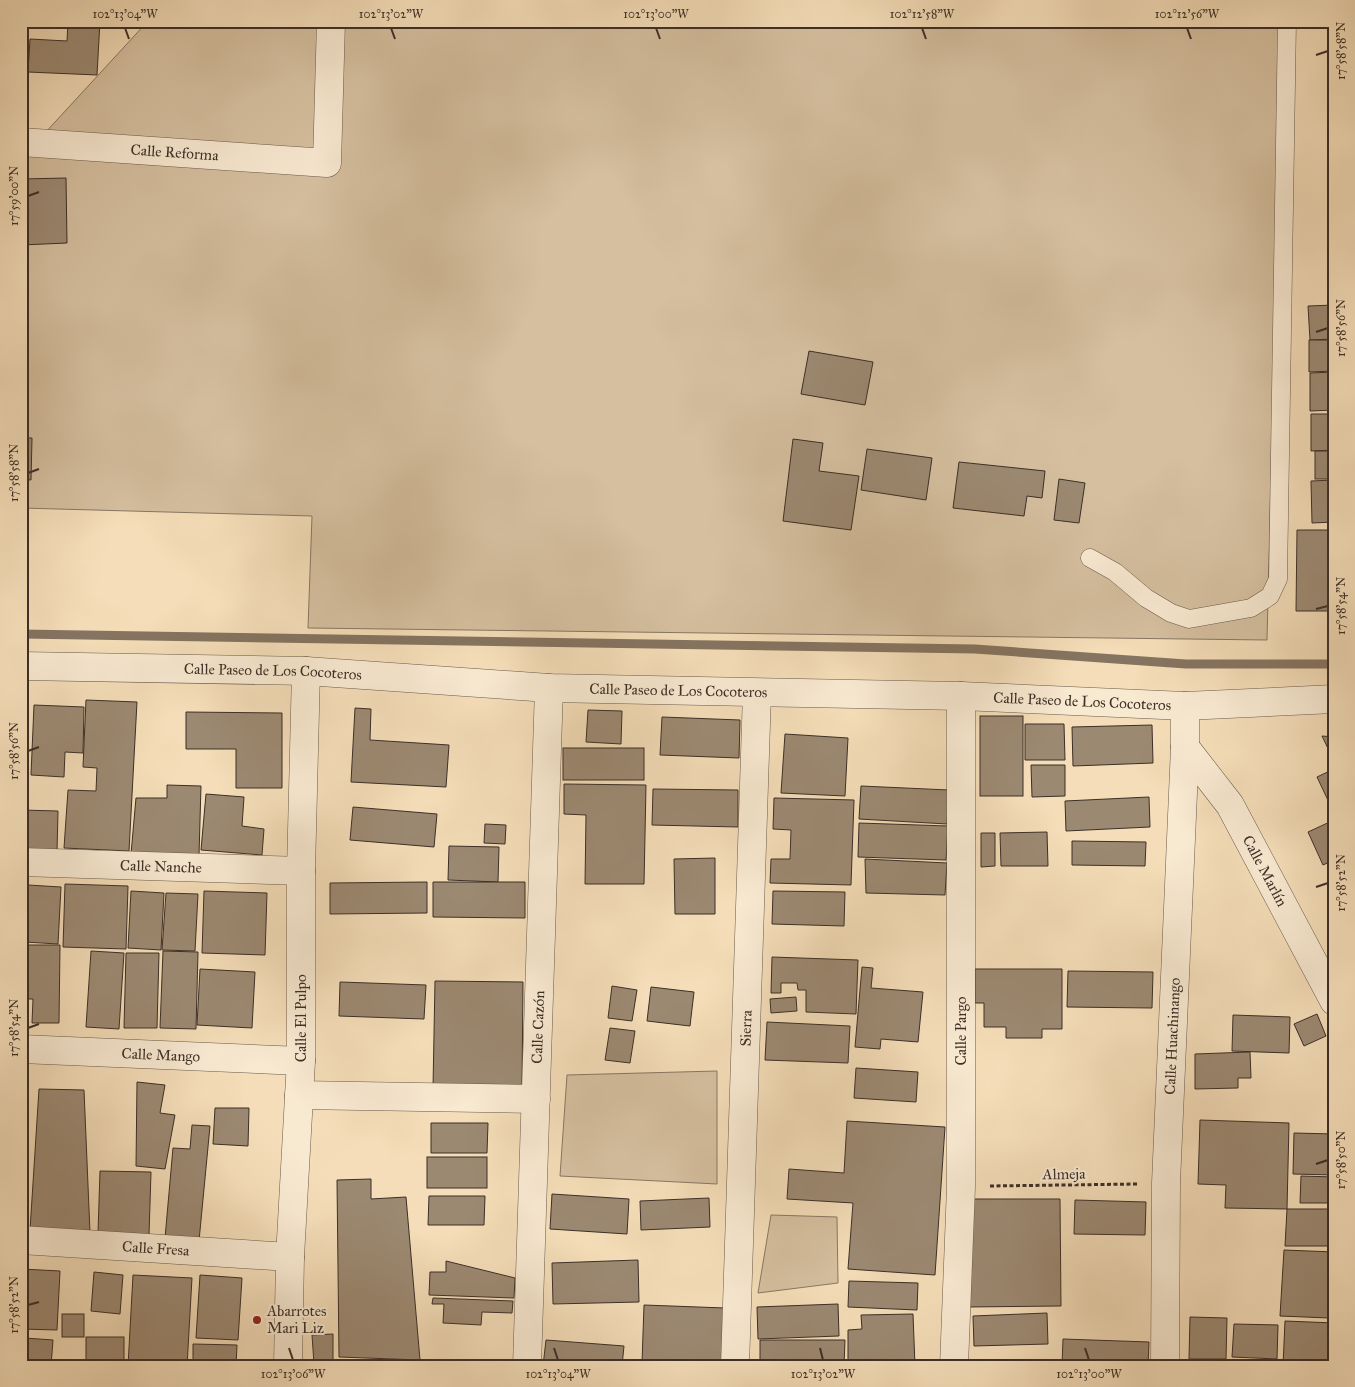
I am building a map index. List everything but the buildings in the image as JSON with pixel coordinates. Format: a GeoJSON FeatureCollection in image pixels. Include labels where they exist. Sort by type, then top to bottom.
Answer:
{"type":"FeatureCollection","features":[{"type":"Feature","properties":{"kind":"street","name":"Calle Reforma"},"geometry":{"type":"LineString","coordinates":[[21,142],[327,163],[332,21]]}},
{"type":"Feature","properties":{"kind":"street","name":"Calle Paseo de Los Cocoteros"},"geometry":{"type":"LineString","coordinates":[[21,666],[306,671],[549,688],[961,696],[1185,706],[1334,699]]}},
{"type":"Feature","properties":{"kind":"street","name":"Calle El Pulpo"},"geometry":{"type":"LineString","coordinates":[[288,1366],[290,1257],[301,1061],[301,871],[306,671]]}},
{"type":"Feature","properties":{"kind":"street","name":"Calle Cazón"},"geometry":{"type":"LineString","coordinates":[[527,1366],[549,688]]}},
{"type":"Feature","properties":{"kind":"street","name":"Sierra"},"geometry":{"type":"LineString","coordinates":[[735,1366],[758,693]]}},
{"type":"Feature","properties":{"kind":"street","name":"Calle Pargo"},"geometry":{"type":"LineString","coordinates":[[954,1366],[962,1187],[961,696]]}},
{"type":"Feature","properties":{"kind":"street","name":"Calle Huachinango"},"geometry":{"type":"LineString","coordinates":[[1165,1366],[1166,1183],[1185,746],[1185,706]]}},
{"type":"Feature","properties":{"kind":"street","name":"Calle Marlín"},"geometry":{"type":"LineString","coordinates":[[1185,746],[1230,804],[1334,1001]]}},
{"type":"Feature","properties":{"kind":"street","name":"Calle Nanche"},"geometry":{"type":"LineString","coordinates":[[21,862],[301,871]]}},
{"type":"Feature","properties":{"kind":"street","name":"Calle Mango"},"geometry":{"type":"LineString","coordinates":[[21,1049],[301,1061]]}},
{"type":"Feature","properties":{"kind":"street"},"geometry":{"type":"LineString","coordinates":[[299,1095],[536,1099]]}},
{"type":"Feature","properties":{"kind":"street","name":"Calle Fresa"},"geometry":{"type":"LineString","coordinates":[[21,1240],[290,1257]]}},
{"type":"Feature","properties":{"kind":"lane"},"geometry":{"type":"LineString","coordinates":[[1090,558],[1115,572],[1146,598],[1171,613],[1189,620],[1251,608],[1270,596],[1278,579],[1287,21]]}},
{"type":"Feature","properties":{"kind":"path","name":"Almeja"},"geometry":{"type":"LineString","coordinates":[[962,1187],[1166,1183]]}},
{"type":"Feature","properties":{"kind":"shaded area"},"geometry":{"type":"Polygon","coordinates":[[[148,21],[1282,21],[1267,640],[308,628],[312,516],[21,508],[21,159],[148,21]]]}},
{"type":"Feature","properties":{"kind":"shaded area"},"geometry":{"type":"Polygon","coordinates":[[[717,1071],[717,1184],[560,1176],[567,1075],[717,1071]]]}},
{"type":"Feature","properties":{"kind":"shaded area"},"geometry":{"type":"Polygon","coordinates":[[[771,1215],[837,1217],[838,1283],[758,1293],[771,1215]]]}},
{"type":"Feature","properties":{"kind":"waterway"},"geometry":{"type":"LineString","coordinates":[[21,634],[975,649],[1186,664],[1334,664]]}},
{"type":"Feature","properties":{"kind":"place","name":"Abarrotes Mari Liz"},"geometry":{"type":"Point","coordinates":[257,1320]}}]}
